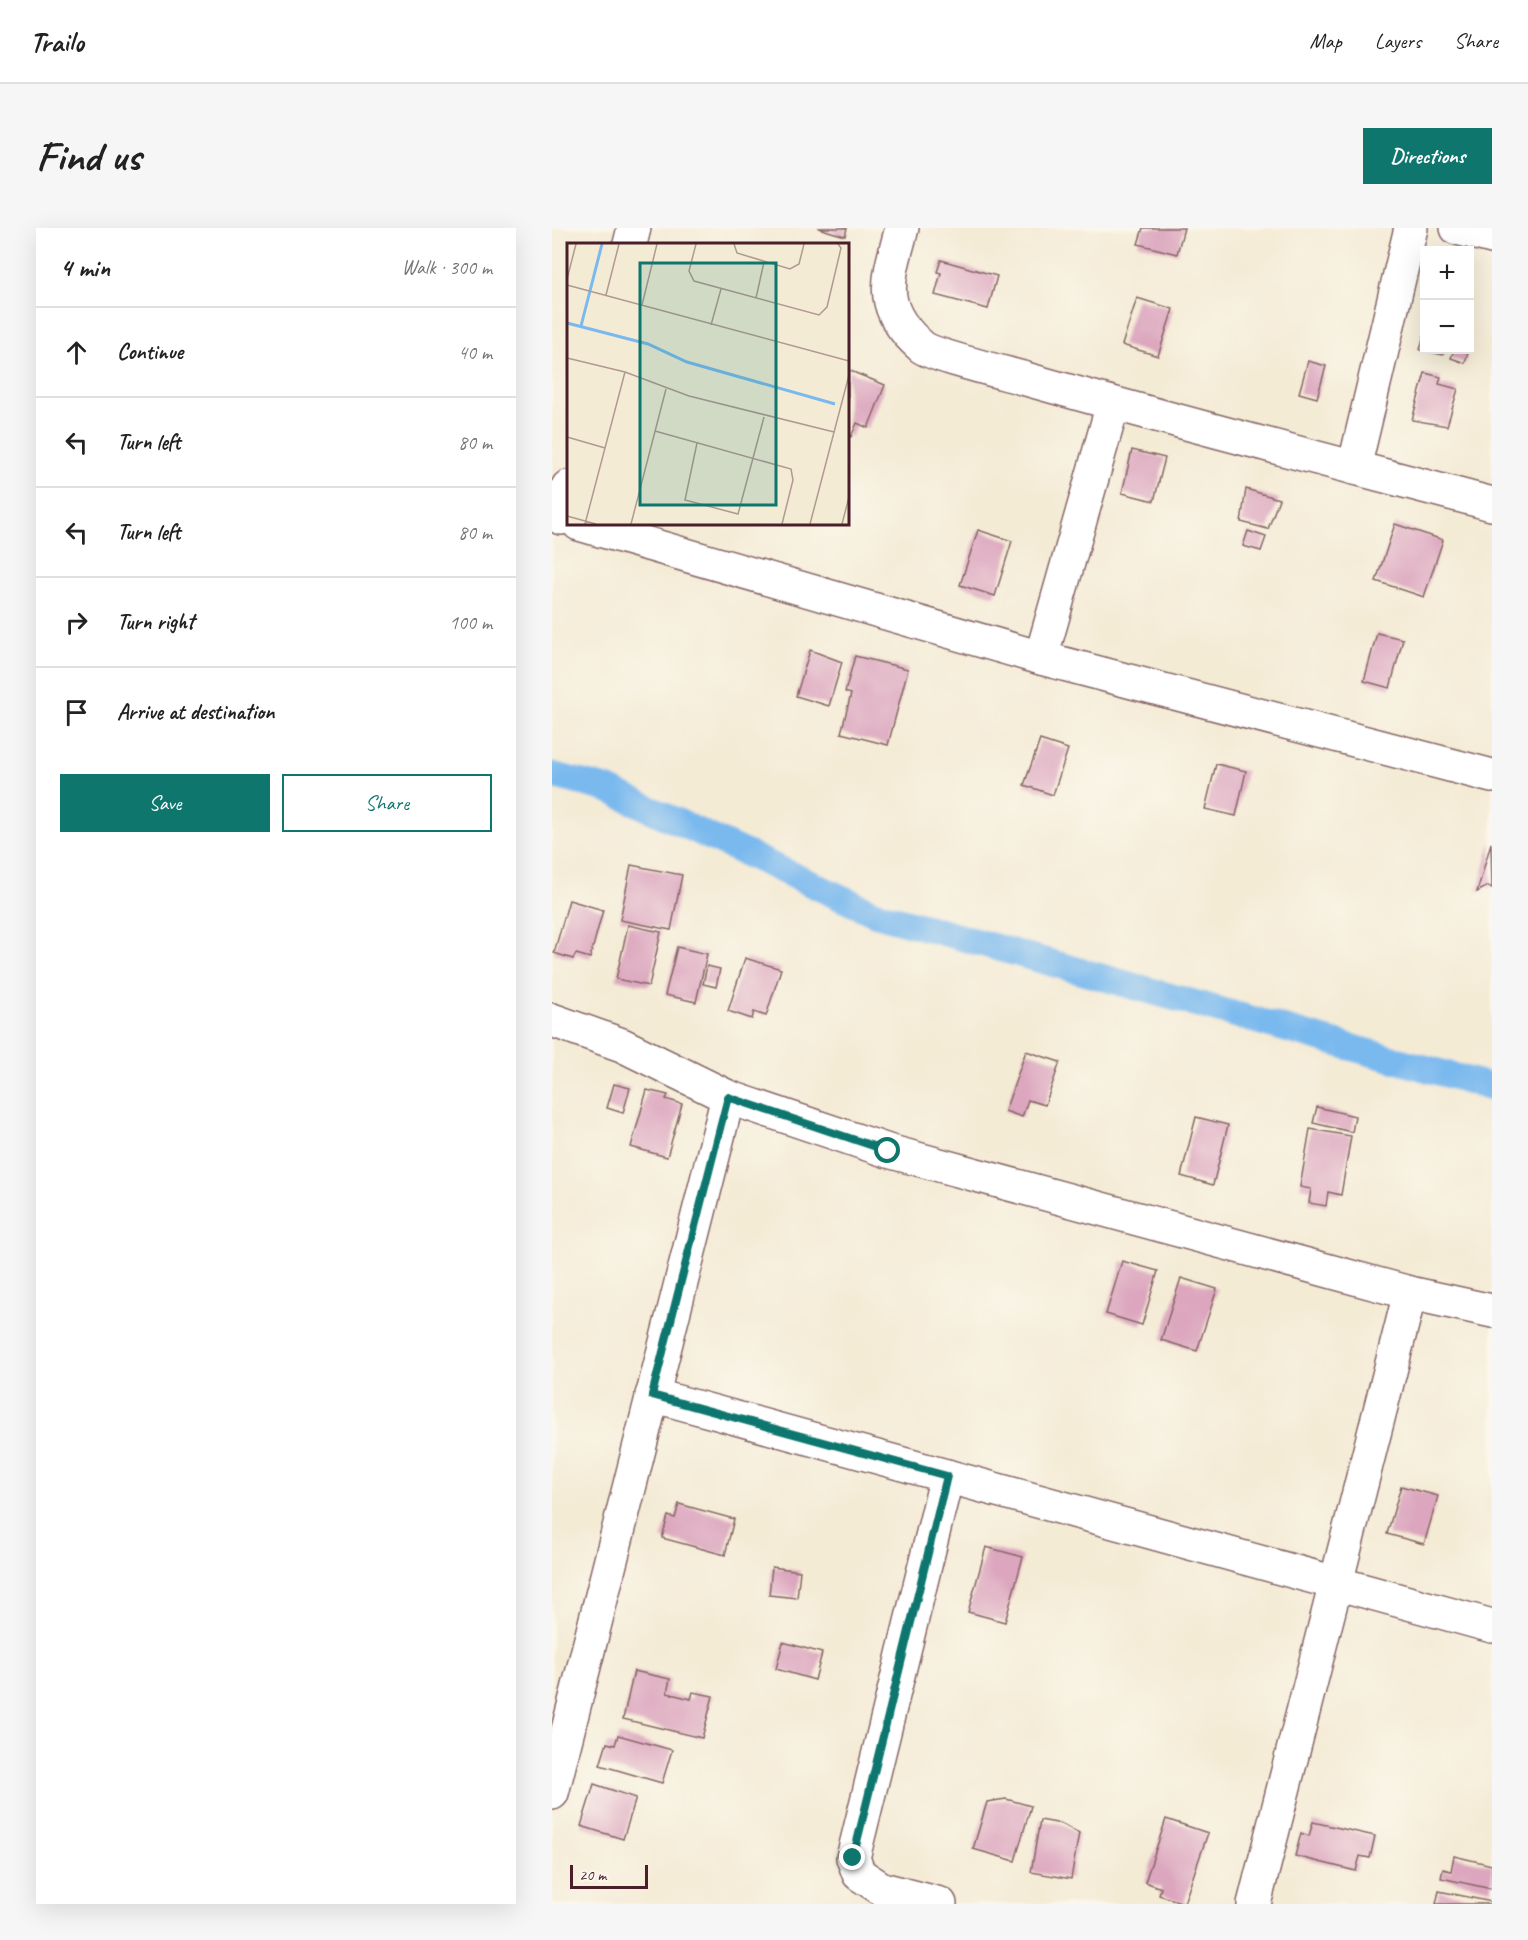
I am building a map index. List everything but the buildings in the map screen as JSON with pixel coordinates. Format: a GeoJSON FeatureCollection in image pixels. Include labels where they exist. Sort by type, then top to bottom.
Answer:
{"type":"FeatureCollection","features":[{"type":"Feature","properties":{"kind":"street"},"geometry":{"type":"LineString","coordinates":[[630,243],[634,228]]}},
{"type":"Feature","properties":{"kind":"street"},"geometry":{"type":"LineString","coordinates":[[902,228],[888,280],[891,304],[901,325],[924,349],[1113,404],[1492,504]]}},
{"type":"Feature","properties":{"kind":"street"},"geometry":{"type":"LineString","coordinates":[[1354,468],[1411,228]]}},
{"type":"Feature","properties":{"kind":"street"},"geometry":{"type":"LineString","coordinates":[[1457,228],[1492,237]]}},
{"type":"Feature","properties":{"kind":"street"},"geometry":{"type":"LineString","coordinates":[[1041,658],[1113,404]]}},
{"type":"Feature","properties":{"kind":"street"},"geometry":{"type":"LineString","coordinates":[[565,519],[567,498]]}},
{"type":"Feature","properties":{"kind":"street"},"geometry":{"type":"LineString","coordinates":[[586,525],[1041,658],[1492,776]]}},
{"type":"Feature","properties":{"kind":"street"},"geometry":{"type":"LineString","coordinates":[[552,1020],[622,1045],[728,1097],[888,1151],[1410,1293],[1492,1311]]}},
{"type":"Feature","properties":{"kind":"street"},"geometry":{"type":"LineString","coordinates":[[552,1793],[728,1097]]}},
{"type":"Feature","properties":{"kind":"street"},"geometry":{"type":"LineString","coordinates":[[1254,1904],[1410,1293]]}},
{"type":"Feature","properties":{"kind":"street"},"geometry":{"type":"LineString","coordinates":[[652,1395],[1492,1626]]}},
{"type":"Feature","properties":{"kind":"street"},"geometry":{"type":"LineString","coordinates":[[939,1904],[882,1889],[859,1874],[853,1858],[947,1476]]}},
{"type":"Feature","properties":{"kind":"waterway"},"geometry":{"type":"LineString","coordinates":[[552,775],[607,789],[874,913],[1492,1087]]}},
{"type":"Feature","properties":{"kind":"route"},"geometry":{"type":"LineString","coordinates":[[853,1858],[947,1476],[652,1395],[728,1097],[888,1151]]}}]}
